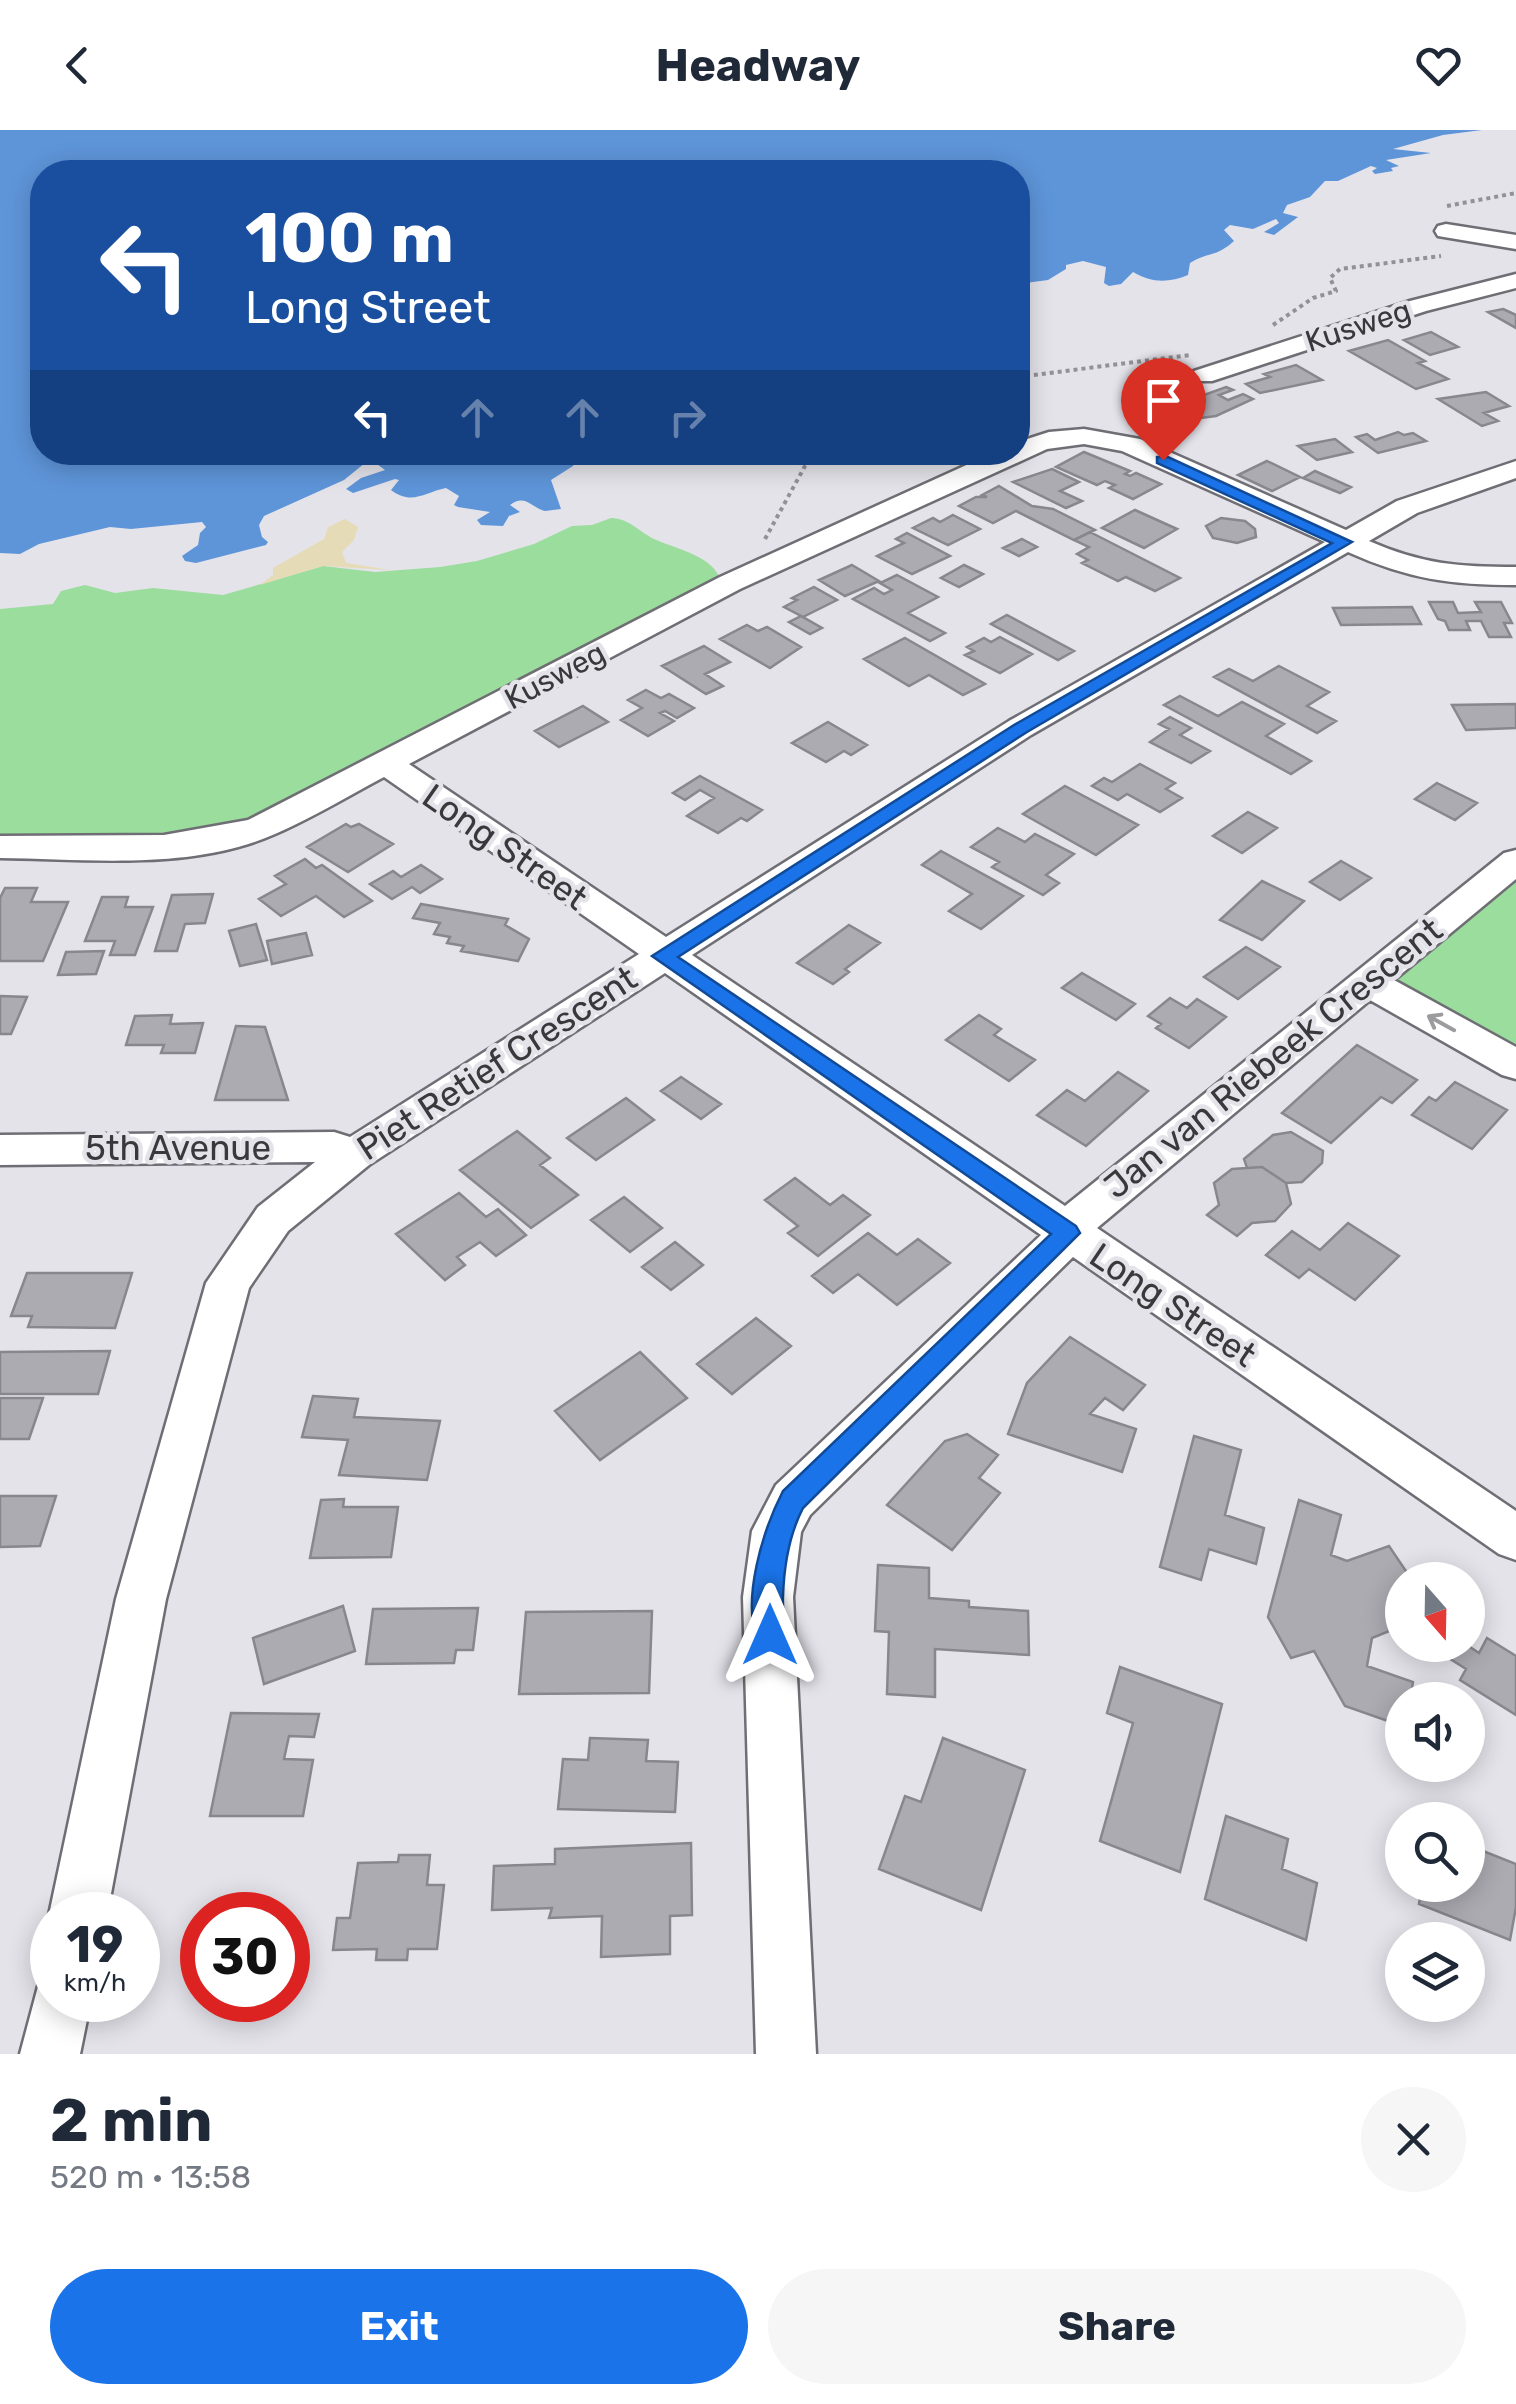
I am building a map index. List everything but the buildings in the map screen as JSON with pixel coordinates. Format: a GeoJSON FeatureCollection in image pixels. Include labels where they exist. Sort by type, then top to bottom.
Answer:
{"type":"FeatureCollection","features":[{"type":"Feature","properties":{"kind":"street"},"geometry":{"type":"LineString","coordinates":[[1446,230],[1516,242]]}},
{"type":"Feature","properties":{"kind":"street","name":"Kusweg"},"geometry":{"type":"LineString","coordinates":[[1200,365],[1516,281]]}},
{"type":"Feature","properties":{"kind":"street","name":"Kusweg"},"geometry":{"type":"LineString","coordinates":[[1030,448],[1070,436],[1095,437],[1131,446],[1344,542]]}},
{"type":"Feature","properties":{"kind":"street","name":"Kusweg"},"geometry":{"type":"LineString","coordinates":[[0,847],[171,847],[220,840],[278,821],[770,566],[992,465]]}},
{"type":"Feature","properties":{"kind":"street","name":"Piet Retief Crescent"},"geometry":{"type":"LineString","coordinates":[[83,1892],[141,1599],[228,1283],[273,1219],[354,1154],[1020,728],[1422,500],[1516,468]]}},
{"type":"Feature","properties":{"kind":"street"},"geometry":{"type":"LineString","coordinates":[[1344,542],[1432,574],[1516,576]]}},
{"type":"Feature","properties":{"kind":"street","name":"Long Street"},"geometry":{"type":"LineString","coordinates":[[387,764],[1516,1538]]}},
{"type":"Feature","properties":{"kind":"street","name":"Jan van Riebeek Crescent"},"geometry":{"type":"LineString","coordinates":[[786,2054],[768,1597],[776,1531],[793,1500],[1068,1233],[1084,1212],[1516,861]]}},
{"type":"Feature","properties":{"kind":"street"},"geometry":{"type":"LineString","coordinates":[[1367,982],[1516,1065]]}},
{"type":"Feature","properties":{"kind":"street","name":"5th Avenue"},"geometry":{"type":"LineString","coordinates":[[0,1150],[334,1147],[354,1154]]}},
{"type":"Feature","properties":{"kind":"street"},"geometry":{"type":"LineString","coordinates":[[50,2054],[57,2022]]}},
{"type":"Feature","properties":{"kind":"path"},"geometry":{"type":"LineString","coordinates":[[1264,329],[1313,298],[1336,291],[1330,278],[1340,269],[1432,258],[1449,252],[1453,249],[1440,216],[1450,204],[1516,193]]}},
{"type":"Feature","properties":{"kind":"path"},"geometry":{"type":"LineString","coordinates":[[1030,376],[1200,365]]}},
{"type":"Feature","properties":{"kind":"path"},"geometry":{"type":"LineString","coordinates":[[770,566],[760,552],[808,465]]}},
{"type":"Feature","properties":{"kind":"green space"},"geometry":{"type":"Polygon","coordinates":[[[611,518],[703,560],[721,582],[271,816],[184,837],[0,839],[0,609],[53,604],[61,591],[85,585],[115,593],[153,588],[223,595],[323,566],[375,572],[440,567],[477,561],[534,544],[572,526],[592,525],[611,518]]]}},
{"type":"Feature","properties":{"kind":"green space"},"geometry":{"type":"Polygon","coordinates":[[[1516,872],[1516,1058],[1400,988],[1398,975],[1516,872]]]}},
{"type":"Feature","properties":{"kind":"sand"},"geometry":{"type":"Polygon","coordinates":[[[345,519],[358,527],[354,540],[342,552],[346,563],[390,570],[323,566],[260,585],[273,575],[273,568],[324,539],[328,527],[345,519]]]}},
{"type":"Feature","properties":{"kind":"water"},"geometry":{"type":"Polygon","coordinates":[[[0,130],[1482,130],[1443,135],[1393,149],[1431,153],[1386,160],[1399,166],[1391,168],[1393,171],[1375,174],[1372,171],[1377,168],[1371,166],[1338,181],[1325,181],[1310,197],[1287,205],[1283,213],[1298,217],[1274,235],[1264,232],[1279,223],[1276,219],[1253,229],[1230,225],[1224,230],[1234,241],[1190,263],[1188,275],[1160,281],[1133,272],[1121,284],[1109,286],[1104,283],[1106,267],[1083,261],[1066,265],[1066,269],[1048,280],[1030,282],[1030,160],[30,160],[30,465],[363,465],[344,480],[264,516],[259,525],[266,545],[196,563],[185,561],[182,556],[198,545],[200,533],[206,527],[202,522],[131,529],[110,527],[39,544],[20,554],[0,553],[0,130]]]}},
{"type":"Feature","properties":{"kind":"water"},"geometry":{"type":"Polygon","coordinates":[[[378,465],[574,465],[551,480],[561,509],[545,511],[520,500],[510,505],[520,512],[509,516],[503,526],[481,525],[477,520],[490,512],[454,505],[459,496],[446,488],[406,497],[391,490],[399,480],[395,479],[353,493],[346,489],[361,478],[385,470],[378,465]]]}},
{"type":"Feature","properties":{"kind":"route"},"geometry":{"type":"LineString","coordinates":[[770,1635],[768,1597],[776,1531],[793,1500],[1068,1233],[662,956],[1020,728],[1344,542],[1163,460]]}}]}
